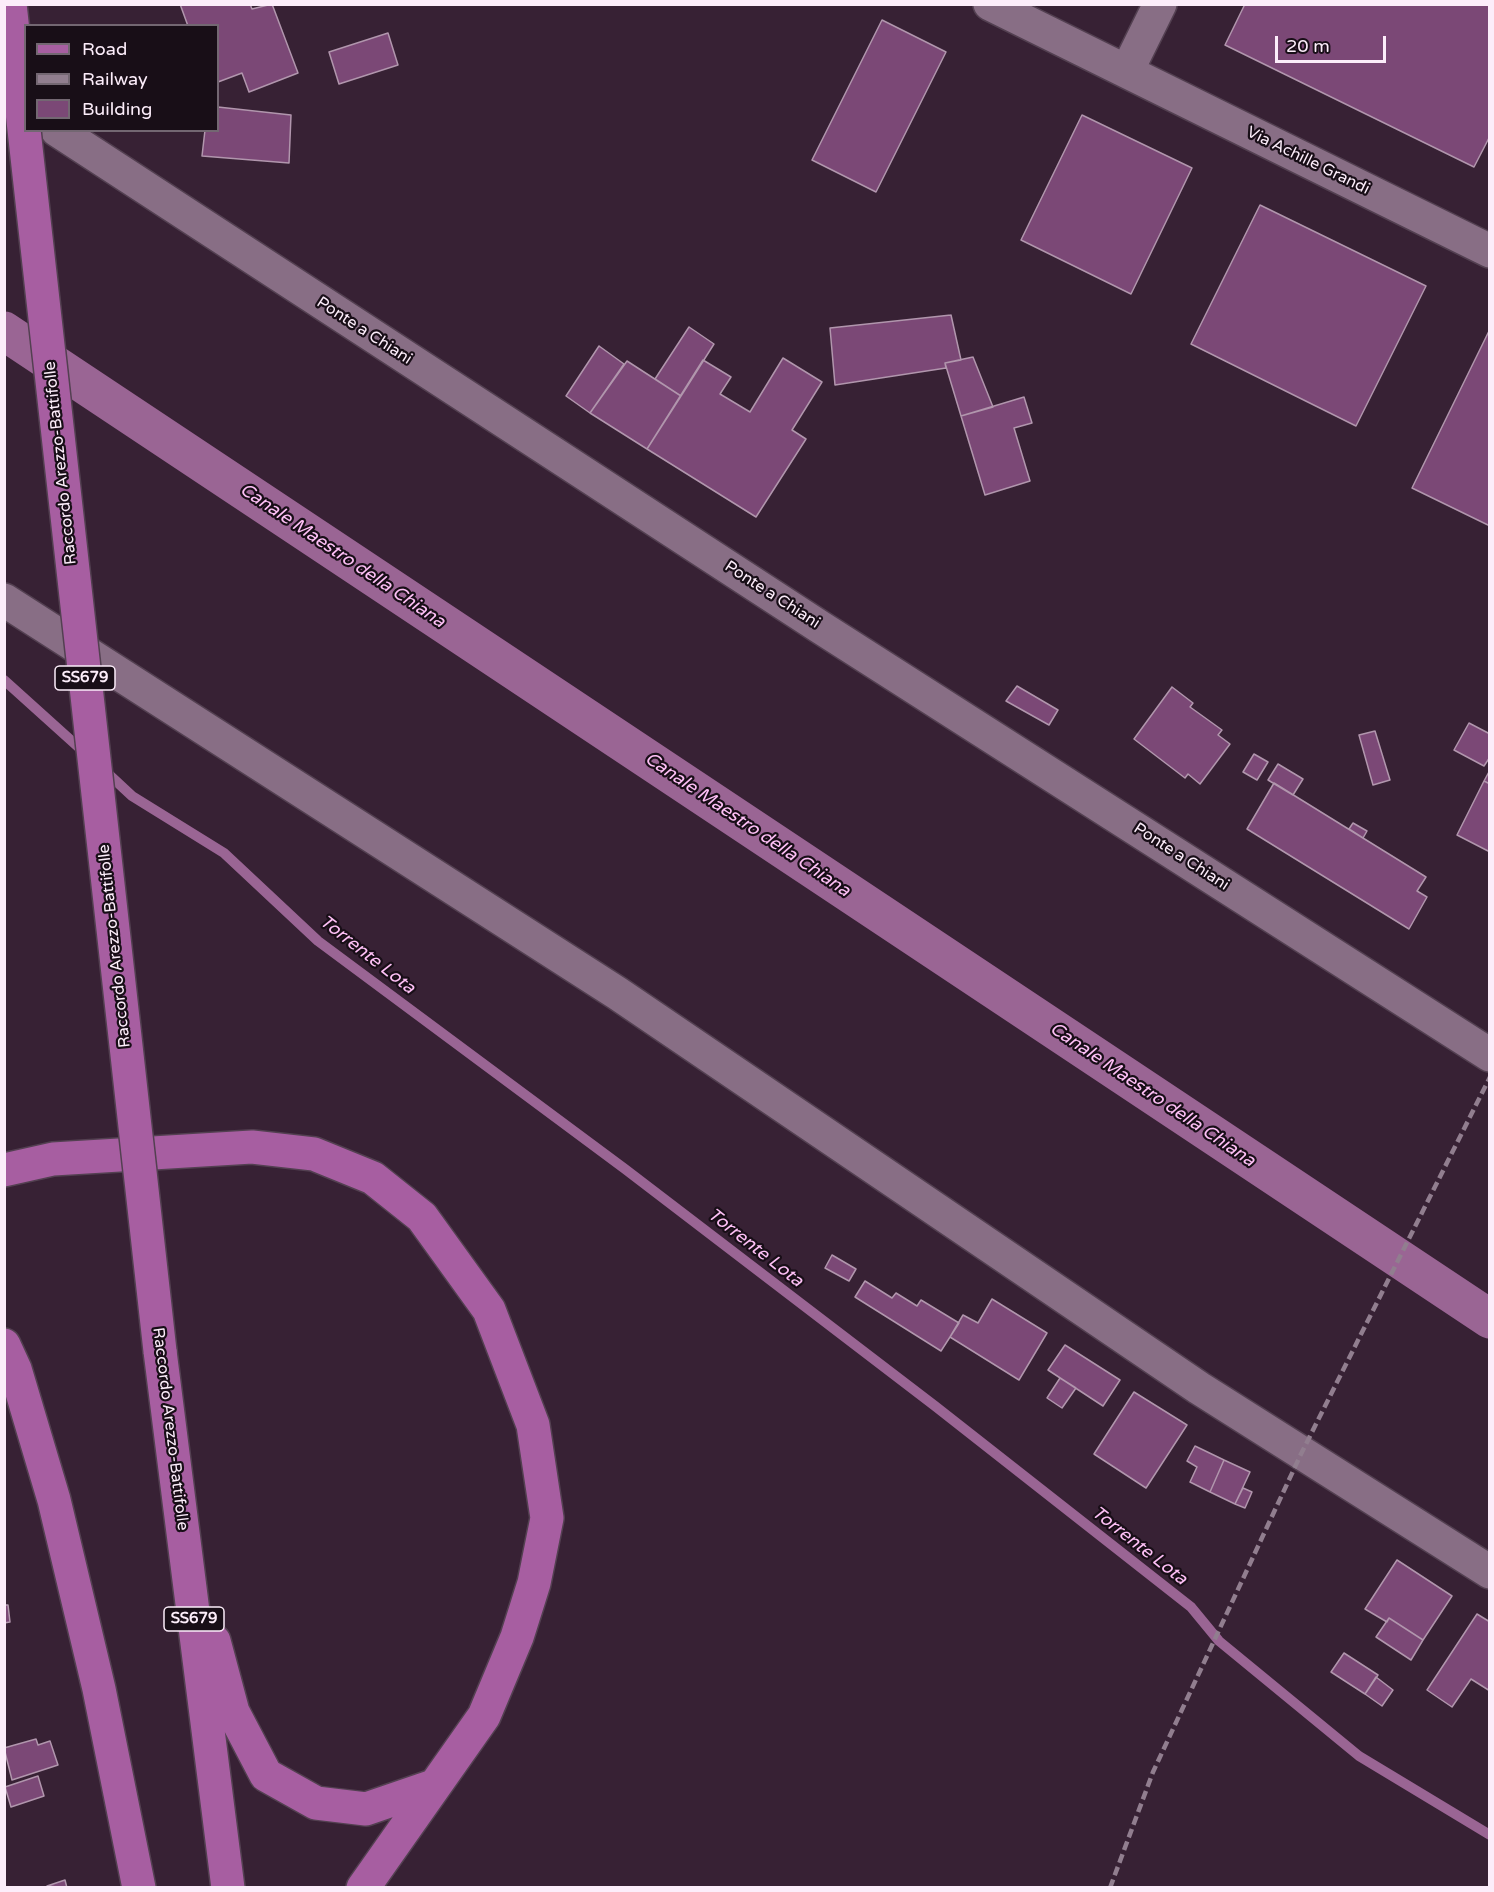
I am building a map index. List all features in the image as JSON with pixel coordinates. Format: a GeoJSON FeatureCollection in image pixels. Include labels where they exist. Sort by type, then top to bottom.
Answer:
{"type":"FeatureCollection","features":[{"type":"Feature","properties":{"kind":"main road","name":"Raccordo Arezzo-Battifolle"},"geometry":{"type":"LineString","coordinates":[[10,4],[24,130]]}},
{"type":"Feature","properties":{"kind":"main road","name":"Raccordo Arezzo-Battifolle"},"geometry":{"type":"LineString","coordinates":[[24,132],[160,1351],[228,1887]]}},
{"type":"Feature","properties":{"kind":"main road"},"geometry":{"type":"LineString","coordinates":[[4,1170],[53,1159],[252,1147],[314,1154],[373,1178],[422,1217],[489,1310],[533,1425],[547,1518],[528,1605],[484,1716],[363,1887]]}},
{"type":"Feature","properties":{"kind":"main road"},"geometry":{"type":"LineString","coordinates":[[4,1151],[53,1159]]}},
{"type":"Feature","properties":{"kind":"main road"},"geometry":{"type":"LineString","coordinates":[[4,1345],[15,1369],[54,1500],[99,1689],[139,1887]]}},
{"type":"Feature","properties":{"kind":"main road"},"geometry":{"type":"LineString","coordinates":[[181,1520],[233,1712],[267,1775],[316,1803],[366,1809],[433,1786]]}},
{"type":"Feature","properties":{"kind":"street","name":"Via Achille Grandi"},"geometry":{"type":"LineString","coordinates":[[990,4],[1490,251]]}},
{"type":"Feature","properties":{"kind":"street"},"geometry":{"type":"LineString","coordinates":[[1127,70],[1161,4]]}},
{"type":"Feature","properties":{"kind":"street"},"geometry":{"type":"LineString","coordinates":[[4,93],[24,107]]}},
{"type":"Feature","properties":{"kind":"street","name":"Ponte a Chiani"},"geometry":{"type":"LineString","coordinates":[[60,132],[790,607],[1490,1054]]}},
{"type":"Feature","properties":{"kind":"street"},"geometry":{"type":"LineString","coordinates":[[4,600],[617,993],[1198,1388],[1490,1572]]}},
{"type":"Feature","properties":{"kind":"building"},"geometry":{"type":"Polygon","coordinates":[[[180,4],[250,4],[252,9],[272,4],[298,73],[249,92],[242,73],[219,82],[219,24],[187,24],[180,4]]]}},
{"type":"Feature","properties":{"kind":"building"},"geometry":{"type":"Polygon","coordinates":[[[1245,4],[1490,4],[1490,136],[1474,167],[1225,45],[1245,4]]]}},
{"type":"Feature","properties":{"kind":"building"},"geometry":{"type":"Polygon","coordinates":[[[882,20],[946,52],[876,192],[812,160],[882,20]]]}},
{"type":"Feature","properties":{"kind":"building"},"geometry":{"type":"Polygon","coordinates":[[[388,33],[398,65],[339,84],[329,52],[388,33]]]}},
{"type":"Feature","properties":{"kind":"building"},"geometry":{"type":"Polygon","coordinates":[[[219,107],[291,115],[289,163],[202,156],[205,132],[219,132],[219,107]]]}},
{"type":"Feature","properties":{"kind":"building"},"geometry":{"type":"Polygon","coordinates":[[[1082,115],[1192,168],[1131,294],[1021,240],[1082,115]]]}},
{"type":"Feature","properties":{"kind":"building"},"geometry":{"type":"Polygon","coordinates":[[[1260,205],[1426,286],[1356,426],[1191,344],[1260,205]]]}},
{"type":"Feature","properties":{"kind":"building"},"geometry":{"type":"Polygon","coordinates":[[[951,315],[961,360],[945,363],[946,368],[835,385],[830,328],[951,315]]]}},
{"type":"Feature","properties":{"kind":"building"},"geometry":{"type":"Polygon","coordinates":[[[689,327],[714,344],[681,396],[655,379],[689,327]]]}},
{"type":"Feature","properties":{"kind":"building"},"geometry":{"type":"Polygon","coordinates":[[[1490,329],[1490,526],[1412,488],[1490,329]]]}},
{"type":"Feature","properties":{"kind":"building"},"geometry":{"type":"Polygon","coordinates":[[[599,346],[624,364],[590,413],[566,396],[599,346]]]}},
{"type":"Feature","properties":{"kind":"building"},"geometry":{"type":"Polygon","coordinates":[[[973,357],[993,407],[961,416],[945,363],[973,357]]]}},
{"type":"Feature","properties":{"kind":"building"},"geometry":{"type":"Polygon","coordinates":[[[783,358],[822,382],[792,430],[806,439],[756,517],[647,449],[703,360],[731,377],[720,394],[750,412],[783,358]]]}},
{"type":"Feature","properties":{"kind":"building"},"geometry":{"type":"Polygon","coordinates":[[[627,361],[681,396],[647,449],[590,413],[627,361]]]}},
{"type":"Feature","properties":{"kind":"building"},"geometry":{"type":"Polygon","coordinates":[[[1024,397],[1032,423],[1014,428],[1030,481],[985,495],[961,416],[1024,397]]]}},
{"type":"Feature","properties":{"kind":"building"},"geometry":{"type":"Polygon","coordinates":[[[1017,686],[1058,710],[1049,725],[1006,701],[1017,686]]]}},
{"type":"Feature","properties":{"kind":"building"},"geometry":{"type":"Polygon","coordinates":[[[1172,687],[1193,703],[1190,707],[1222,730],[1218,735],[1230,744],[1200,784],[1188,774],[1185,778],[1134,739],[1172,687]]]}},
{"type":"Feature","properties":{"kind":"building"},"geometry":{"type":"Polygon","coordinates":[[[1469,723],[1490,734],[1490,757],[1484,766],[1454,750],[1469,723]]]}},
{"type":"Feature","properties":{"kind":"building"},"geometry":{"type":"Polygon","coordinates":[[[1375,731],[1390,780],[1373,785],[1359,735],[1375,731]]]}},
{"type":"Feature","properties":{"kind":"building"},"geometry":{"type":"Polygon","coordinates":[[[1254,754],[1268,762],[1257,780],[1243,772],[1254,754]]]}},
{"type":"Feature","properties":{"kind":"building"},"geometry":{"type":"Polygon","coordinates":[[[1278,764],[1303,779],[1293,795],[1268,780],[1278,764]]]}},
{"type":"Feature","properties":{"kind":"building"},"geometry":{"type":"Polygon","coordinates":[[[1490,770],[1490,784],[1484,781],[1490,770]]]}},
{"type":"Feature","properties":{"kind":"building"},"geometry":{"type":"Polygon","coordinates":[[[1484,781],[1490,784],[1490,852],[1457,835],[1484,781]]]}},
{"type":"Feature","properties":{"kind":"building"},"geometry":{"type":"Polygon","coordinates":[[[1274,783],[1426,877],[1417,891],[1427,897],[1409,929],[1247,829],[1274,783]]]}},
{"type":"Feature","properties":{"kind":"building"},"geometry":{"type":"Polygon","coordinates":[[[1353,823],[1367,831],[1363,838],[1349,829],[1353,823]]]}},
{"type":"Feature","properties":{"kind":"building"},"geometry":{"type":"Polygon","coordinates":[[[832,1255],[856,1269],[849,1281],[825,1268],[832,1255]]]}},
{"type":"Feature","properties":{"kind":"building"},"geometry":{"type":"Polygon","coordinates":[[[865,1281],[892,1298],[896,1293],[917,1306],[921,1300],[959,1323],[941,1351],[855,1297],[865,1281]]]}},
{"type":"Feature","properties":{"kind":"building"},"geometry":{"type":"Polygon","coordinates":[[[992,1299],[1047,1333],[1019,1380],[950,1337],[963,1315],[978,1323],[992,1299]]]}},
{"type":"Feature","properties":{"kind":"building"},"geometry":{"type":"Polygon","coordinates":[[[1065,1345],[1120,1380],[1103,1406],[1048,1370],[1065,1345]]]}},
{"type":"Feature","properties":{"kind":"building"},"geometry":{"type":"Polygon","coordinates":[[[1060,1378],[1076,1388],[1062,1408],[1047,1398],[1060,1378]]]}},
{"type":"Feature","properties":{"kind":"building"},"geometry":{"type":"Polygon","coordinates":[[[1134,1392],[1187,1425],[1146,1488],[1094,1454],[1134,1392]]]}},
{"type":"Feature","properties":{"kind":"building"},"geometry":{"type":"Polygon","coordinates":[[[1195,1446],[1224,1460],[1210,1492],[1190,1482],[1197,1467],[1187,1461],[1195,1446]]]}},
{"type":"Feature","properties":{"kind":"building"},"geometry":{"type":"Polygon","coordinates":[[[1224,1460],[1250,1472],[1235,1504],[1210,1492],[1224,1460]]]}},
{"type":"Feature","properties":{"kind":"building"},"geometry":{"type":"Polygon","coordinates":[[[1243,1488],[1252,1492],[1245,1508],[1235,1504],[1243,1488]]]}},
{"type":"Feature","properties":{"kind":"building"},"geometry":{"type":"Polygon","coordinates":[[[1397,1560],[1452,1596],[1423,1640],[1389,1618],[1387,1622],[1365,1609],[1397,1560]]]}},
{"type":"Feature","properties":{"kind":"building"},"geometry":{"type":"Polygon","coordinates":[[[4,1605],[8,1605],[10,1622],[4,1623],[4,1605]]]}},
{"type":"Feature","properties":{"kind":"building"},"geometry":{"type":"Polygon","coordinates":[[[1477,1614],[1490,1622],[1490,1691],[1471,1679],[1452,1707],[1427,1690],[1477,1614]]]}},
{"type":"Feature","properties":{"kind":"building"},"geometry":{"type":"Polygon","coordinates":[[[1389,1618],[1423,1640],[1411,1660],[1376,1637],[1389,1618]]]}},
{"type":"Feature","properties":{"kind":"building"},"geometry":{"type":"Polygon","coordinates":[[[1344,1653],[1378,1675],[1365,1694],[1331,1672],[1344,1653]]]}},
{"type":"Feature","properties":{"kind":"building"},"geometry":{"type":"Polygon","coordinates":[[[1376,1677],[1393,1690],[1382,1706],[1365,1694],[1376,1677]]]}},
{"type":"Feature","properties":{"kind":"building"},"geometry":{"type":"Polygon","coordinates":[[[36,1739],[38,1745],[50,1741],[58,1765],[12,1780],[4,1748],[36,1739]]]}},
{"type":"Feature","properties":{"kind":"building"},"geometry":{"type":"Polygon","coordinates":[[[38,1776],[44,1796],[11,1807],[5,1787],[38,1776]]]}},
{"type":"Feature","properties":{"kind":"building"},"geometry":{"type":"Polygon","coordinates":[[[65,1880],[67,1888],[47,1886],[65,1880]]]}},
{"type":"Feature","properties":{"kind":"waterway","name":"Canale Maestro della Chiana"},"geometry":{"type":"LineString","coordinates":[[4,331],[1490,1319]]}},
{"type":"Feature","properties":{"kind":"waterway","name":"Torrente Lota"},"geometry":{"type":"LineString","coordinates":[[4,680],[85,753]]}},
{"type":"Feature","properties":{"kind":"waterway","name":"Torrente Lota"},"geometry":{"type":"LineString","coordinates":[[103,769],[132,796],[224,853],[318,941],[625,1169],[935,1406],[1191,1607],[1219,1641],[1359,1756],[1490,1835]]}},
{"type":"Feature","properties":{"kind":"railway"},"geometry":{"type":"LineString","coordinates":[[1110,1888],[1153,1772],[1301,1454],[1490,1077]]}}]}
